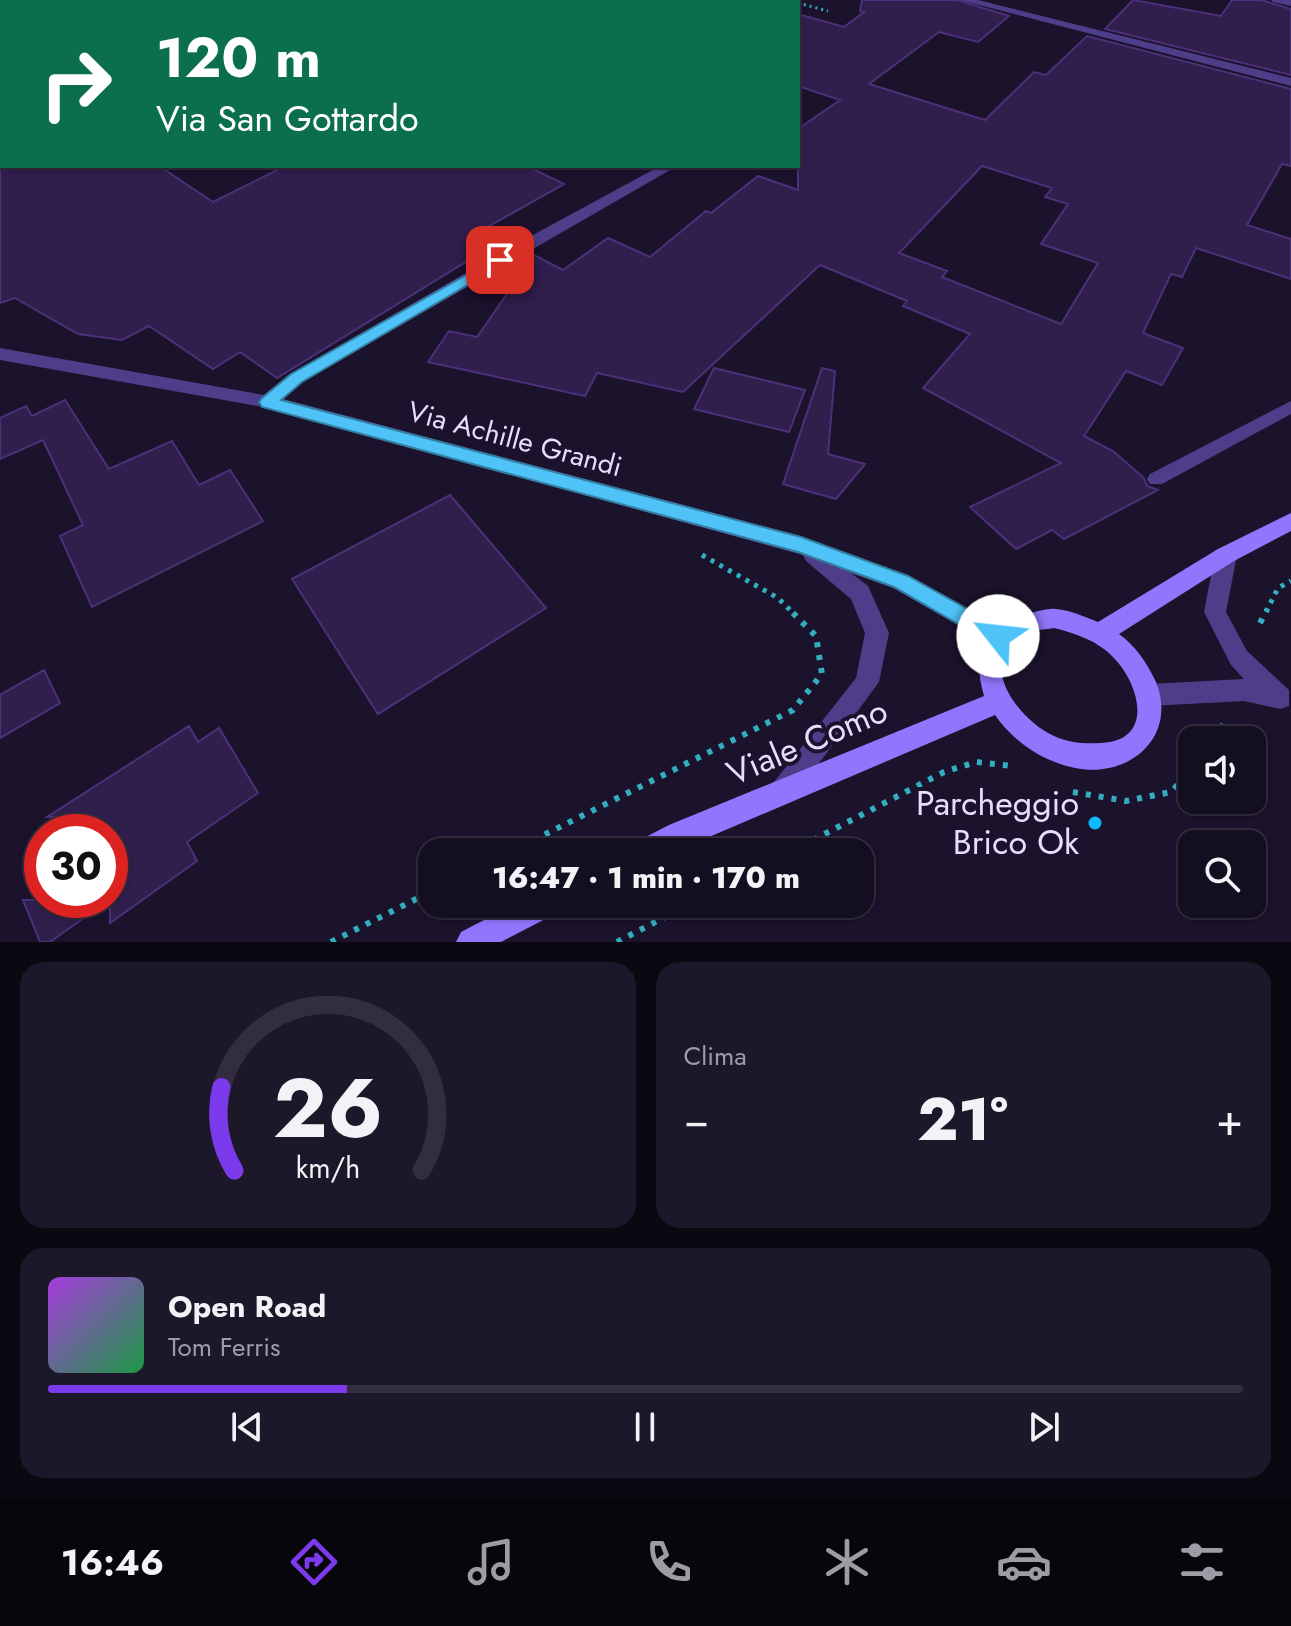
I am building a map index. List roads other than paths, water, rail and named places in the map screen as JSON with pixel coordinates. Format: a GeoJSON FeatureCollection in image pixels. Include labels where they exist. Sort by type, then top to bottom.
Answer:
{"type":"FeatureCollection","features":[{"type":"Feature","properties":{"kind":"main road"},"geometry":{"type":"LineString","coordinates":[[1099,634],[1226,555],[1291,521]]}},
{"type":"Feature","properties":{"kind":"main road"},"geometry":{"type":"LineString","coordinates":[[1054,618],[1077,623],[1099,634],[1121,649],[1138,670],[1149,695],[1151,718],[1141,739],[1123,753],[1098,759],[1069,756],[1040,744],[1015,725],[997,702],[987,668],[990,653],[998,636],[1013,625],[1032,619],[1054,618]]}},
{"type":"Feature","properties":{"kind":"main road","name":"Viale Como"},"geometry":{"type":"LineString","coordinates":[[677,838],[997,702]]}},
{"type":"Feature","properties":{"kind":"main road"},"geometry":{"type":"LineString","coordinates":[[471,942],[518,918]]}},
{"type":"Feature","properties":{"kind":"street"},"geometry":{"type":"LineString","coordinates":[[965,0],[1291,82]]}},
{"type":"Feature","properties":{"kind":"street"},"geometry":{"type":"LineString","coordinates":[[268,402],[296,378],[525,245],[666,168]]}},
{"type":"Feature","properties":{"kind":"street","name":"Via Achille Grandi"},"geometry":{"type":"LineString","coordinates":[[0,354],[268,402],[801,545],[901,582],[998,636]]}},
{"type":"Feature","properties":{"kind":"street"},"geometry":{"type":"LineString","coordinates":[[783,791],[867,682],[877,633],[860,593],[801,545]]}},
{"type":"Feature","properties":{"kind":"street"},"geometry":{"type":"LineString","coordinates":[[1226,555],[1215,612],[1239,658],[1285,699]]}},
{"type":"Feature","properties":{"kind":"street"},"geometry":{"type":"LineString","coordinates":[[1149,695],[1244,690],[1285,699]]}},
{"type":"Feature","properties":{"kind":"lane"},"geometry":{"type":"LineString","coordinates":[[1276,0],[1291,3]]}},
{"type":"Feature","properties":{"kind":"lane"},"geometry":{"type":"LineString","coordinates":[[1156,479],[1291,407]]}},
{"type":"Feature","properties":{"kind":"place","name":"Parcheggio Brico Ok"},"geometry":{"type":"Point","coordinates":[1095,823]}}]}
